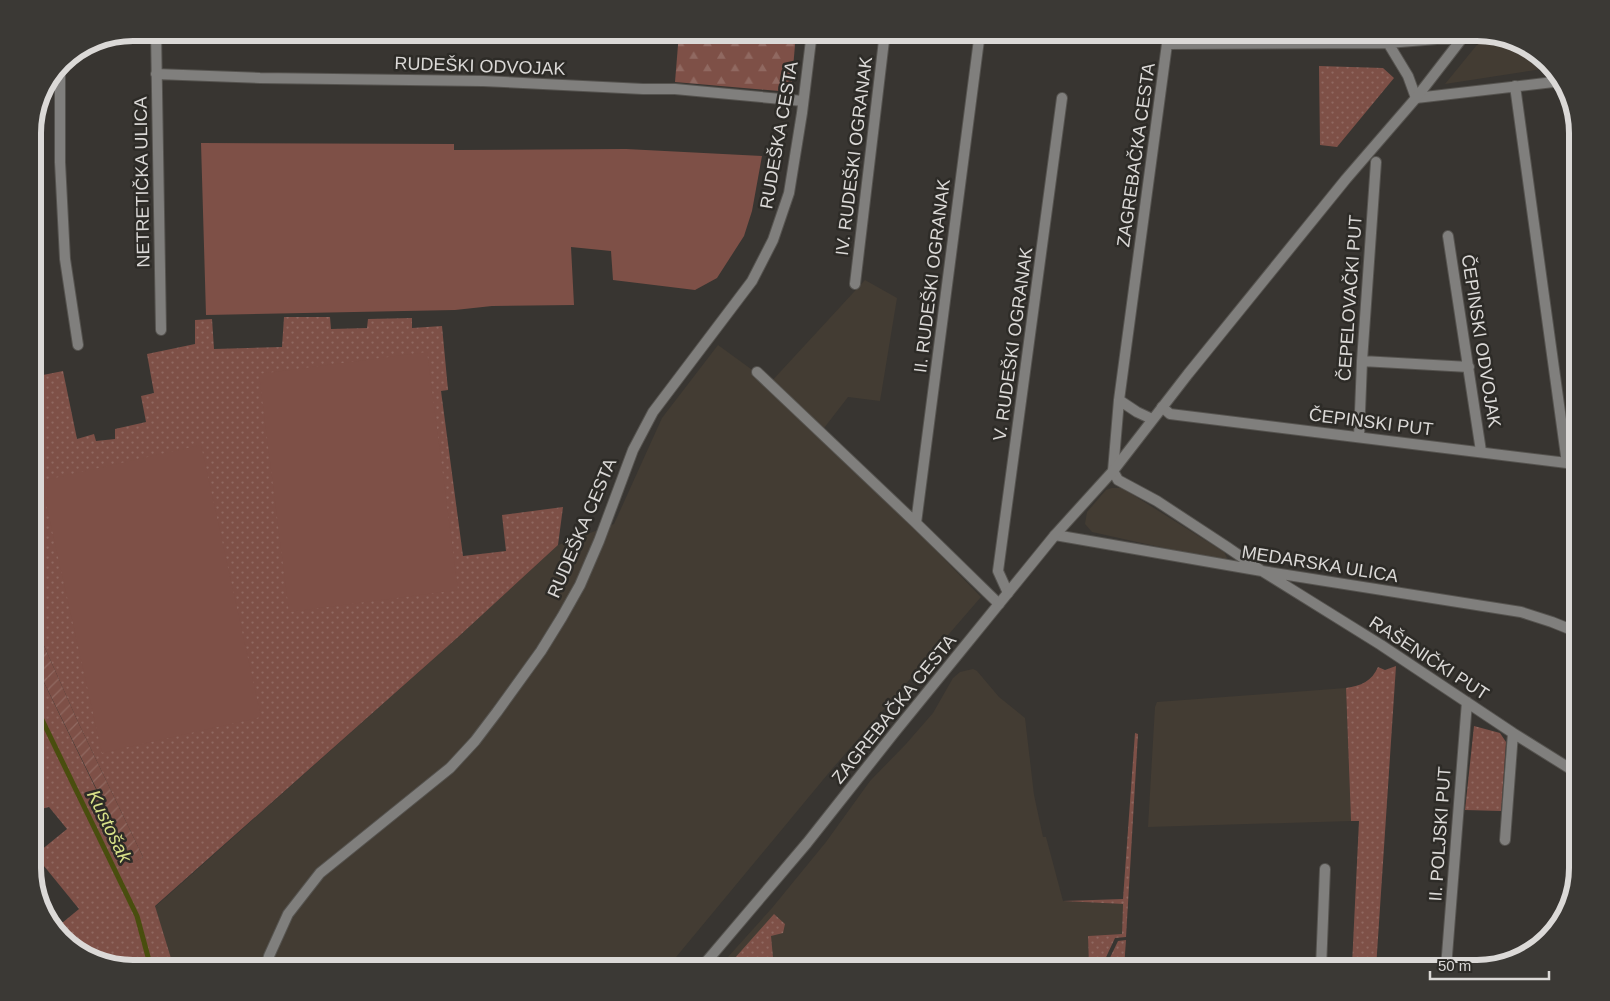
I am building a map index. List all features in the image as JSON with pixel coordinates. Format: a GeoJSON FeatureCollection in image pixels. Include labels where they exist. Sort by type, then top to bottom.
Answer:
{"type":"FeatureCollection","features":[{"type":"Feature","properties":{"kind":"street","name":"NETRETIČKA ULICA"},"geometry":{"type":"LineString","coordinates":[[156,41],[161,330]]}},
{"type":"Feature","properties":{"kind":"street","name":"RUDEŠKA CESTA"},"geometry":{"type":"LineString","coordinates":[[268,960],[288,914],[320,873],[450,768],[475,741],[541,651],[580,585],[633,450],[653,412],[752,281],[773,240],[789,193],[811,41]]}},
{"type":"Feature","properties":{"kind":"street","name":"IV. RUDEŠKI OGRANAK"},"geometry":{"type":"LineString","coordinates":[[855,284],[884,41]]}},
{"type":"Feature","properties":{"kind":"street","name":"II. RUDEŠKI OGRANAK"},"geometry":{"type":"LineString","coordinates":[[916,523],[979,41]]}},
{"type":"Feature","properties":{"kind":"street","name":"ZAGREBAČKA CESTA"},"geometry":{"type":"LineString","coordinates":[[1113,471],[1119,400],[1167,44],[1388,43],[1412,41]]}},
{"type":"Feature","properties":{"kind":"street","name":"ZAGREBAČKA CESTA"},"geometry":{"type":"LineString","coordinates":[[708,960],[785,870],[1055,535],[1113,471],[1152,419],[1346,179],[1416,98],[1461,41]]}},
{"type":"Feature","properties":{"kind":"street"},"geometry":{"type":"LineString","coordinates":[[1388,43],[1408,76],[1416,98],[1553,81]]}},
{"type":"Feature","properties":{"kind":"street","name":"RUDEŠKI ODVOJAK"},"geometry":{"type":"LineString","coordinates":[[156,74],[260,78],[483,81],[675,89],[803,100]]}},
{"type":"Feature","properties":{"kind":"street"},"geometry":{"type":"LineString","coordinates":[[60,77],[60,162],[65,259],[78,345]]}},
{"type":"Feature","properties":{"kind":"street"},"geometry":{"type":"LineString","coordinates":[[1515,86],[1569,445]]}},
{"type":"Feature","properties":{"kind":"street","name":"V. RUDEŠKI OGRANAK"},"geometry":{"type":"LineString","coordinates":[[1008,593],[998,571],[1062,98]]}},
{"type":"Feature","properties":{"kind":"street","name":"ČEPELOVAČKI PUT"},"geometry":{"type":"LineString","coordinates":[[1359,436],[1362,361],[1376,162]]}},
{"type":"Feature","properties":{"kind":"street","name":"ČEPINSKI ODVOJAK"},"geometry":{"type":"LineString","coordinates":[[1448,236],[1481,452]]}},
{"type":"Feature","properties":{"kind":"street"},"geometry":{"type":"LineString","coordinates":[[1362,361],[1469,367]]}},
{"type":"Feature","properties":{"kind":"street"},"geometry":{"type":"LineString","coordinates":[[757,372],[999,604]]}},
{"type":"Feature","properties":{"kind":"street"},"geometry":{"type":"LineString","coordinates":[[1119,400],[1152,419]]}},
{"type":"Feature","properties":{"kind":"street","name":"ČEPINSKI PUT"},"geometry":{"type":"LineString","coordinates":[[1162,407],[1170,414],[1359,436],[1569,465]]}},
{"type":"Feature","properties":{"kind":"street","name":"RAŠENIČKI PUT"},"geometry":{"type":"LineString","coordinates":[[1113,471],[1118,480],[1157,502],[1262,571],[1381,645],[1512,733],[1569,768]]}},
{"type":"Feature","properties":{"kind":"street","name":"MEDARSKA ULICA"},"geometry":{"type":"LineString","coordinates":[[1055,535],[1262,571],[1521,612],[1569,629]]}},
{"type":"Feature","properties":{"kind":"street","name":"II. POLJSKI PUT"},"geometry":{"type":"LineString","coordinates":[[1447,960],[1467,702]]}},
{"type":"Feature","properties":{"kind":"street"},"geometry":{"type":"LineString","coordinates":[[1505,840],[1512,733]]}},
{"type":"Feature","properties":{"kind":"street"},"geometry":{"type":"LineString","coordinates":[[1321,960],[1324,869]]}},
{"type":"Feature","properties":{"kind":"shaded area"},"geometry":{"type":"Polygon","coordinates":[[[1480,41],[1501,44],[1512,48],[1533,60],[1543,69],[1445,84],[1480,41]]]}},
{"type":"Feature","properties":{"kind":"shaded area"},"geometry":{"type":"Polygon","coordinates":[[[865,280],[897,298],[880,401],[848,397],[821,432],[981,597],[832,769],[674,960],[172,960],[155,907],[457,638],[558,545],[614,524],[662,418],[718,345],[770,383],[865,280]]]}},
{"type":"Feature","properties":{"kind":"shaded area"},"geometry":{"type":"Polygon","coordinates":[[[1122,488],[1224,552],[1227,558],[1223,561],[1092,532],[1085,524],[1087,512],[1106,490],[1122,488]]]}},
{"type":"Feature","properties":{"kind":"shaded area"},"geometry":{"type":"Polygon","coordinates":[[[973,669],[977,671],[999,697],[1025,718],[1034,795],[1043,837],[1046,837],[1063,901],[1123,904],[1122,934],[1088,936],[1089,960],[725,960],[772,908],[826,842],[870,781],[933,713],[953,678],[960,672],[973,669]]]}},
{"type":"Feature","properties":{"kind":"shaded area"},"geometry":{"type":"Polygon","coordinates":[[[1346,688],[1351,821],[1148,827],[1155,707],[1157,702],[1346,688]]]}},
{"type":"Feature","properties":{"kind":"green space"},"geometry":{"type":"Polygon","coordinates":[[[678,41],[795,41],[791,92],[675,82],[678,41]]]}},
{"type":"Feature","properties":{"kind":"green space"},"geometry":{"type":"Polygon","coordinates":[[[1319,66],[1383,68],[1394,78],[1337,147],[1320,145],[1319,66]]]}},
{"type":"Feature","properties":{"kind":"green space"},"geometry":{"type":"Polygon","coordinates":[[[201,143],[454,144],[454,150],[626,149],[762,156],[752,211],[744,236],[717,278],[695,290],[613,280],[611,251],[571,247],[574,305],[492,306],[455,310],[206,315],[201,143]]]}},
{"type":"Feature","properties":{"kind":"green space"},"geometry":{"type":"Polygon","coordinates":[[[284,317],[330,317],[331,329],[367,328],[368,319],[412,318],[412,328],[442,326],[448,390],[441,391],[463,556],[506,551],[502,515],[563,507],[558,545],[457,638],[155,906],[172,960],[133,960],[109,957],[77,941],[60,924],[79,909],[41,862],[41,850],[67,829],[49,807],[41,809],[41,676],[132,863],[143,857],[78,722],[41,639],[41,375],[63,371],[77,439],[94,434],[96,441],[115,439],[115,429],[146,422],[141,396],[154,393],[147,354],[195,344],[195,320],[212,319],[214,349],[282,347],[284,317]]]}},
{"type":"Feature","properties":{"kind":"green space"},"geometry":{"type":"Polygon","coordinates":[[[427,352],[458,590],[289,612],[259,374],[427,352]]]}},
{"type":"Feature","properties":{"kind":"green space"},"geometry":{"type":"Polygon","coordinates":[[[201,445],[261,717],[102,753],[41,481],[201,445]]]}},
{"type":"Feature","properties":{"kind":"green space"},"geometry":{"type":"Polygon","coordinates":[[[41,639],[78,722],[143,857],[133,863],[41,676],[41,639]]]}},
{"type":"Feature","properties":{"kind":"green space"},"geometry":{"type":"Polygon","coordinates":[[[1396,666],[1377,960],[1352,960],[1359,821],[1351,821],[1346,688],[1365,682],[1373,676],[1378,667],[1385,670],[1396,666]]]}},
{"type":"Feature","properties":{"kind":"green space"},"geometry":{"type":"Polygon","coordinates":[[[1474,726],[1500,733],[1506,742],[1501,811],[1465,810],[1474,726]]]}},
{"type":"Feature","properties":{"kind":"green space"},"geometry":{"type":"Polygon","coordinates":[[[1135,733],[1138,734],[1126,937],[1115,938],[1105,960],[1089,960],[1088,936],[1122,934],[1123,904],[1063,901],[1123,899],[1135,733]]]}},
{"type":"Feature","properties":{"kind":"green space"},"geometry":{"type":"Polygon","coordinates":[[[774,914],[785,924],[783,933],[771,936],[773,960],[733,960],[774,914]]]}},
{"type":"Feature","properties":{"kind":"green space"},"geometry":{"type":"Polygon","coordinates":[[[1126,940],[1125,960],[1109,960],[1118,941],[1126,940]]]}},
{"type":"Feature","properties":{"kind":"waterway","name":"Kustošak"},"geometry":{"type":"LineString","coordinates":[[41,718],[137,916],[149,960]]}}]}
